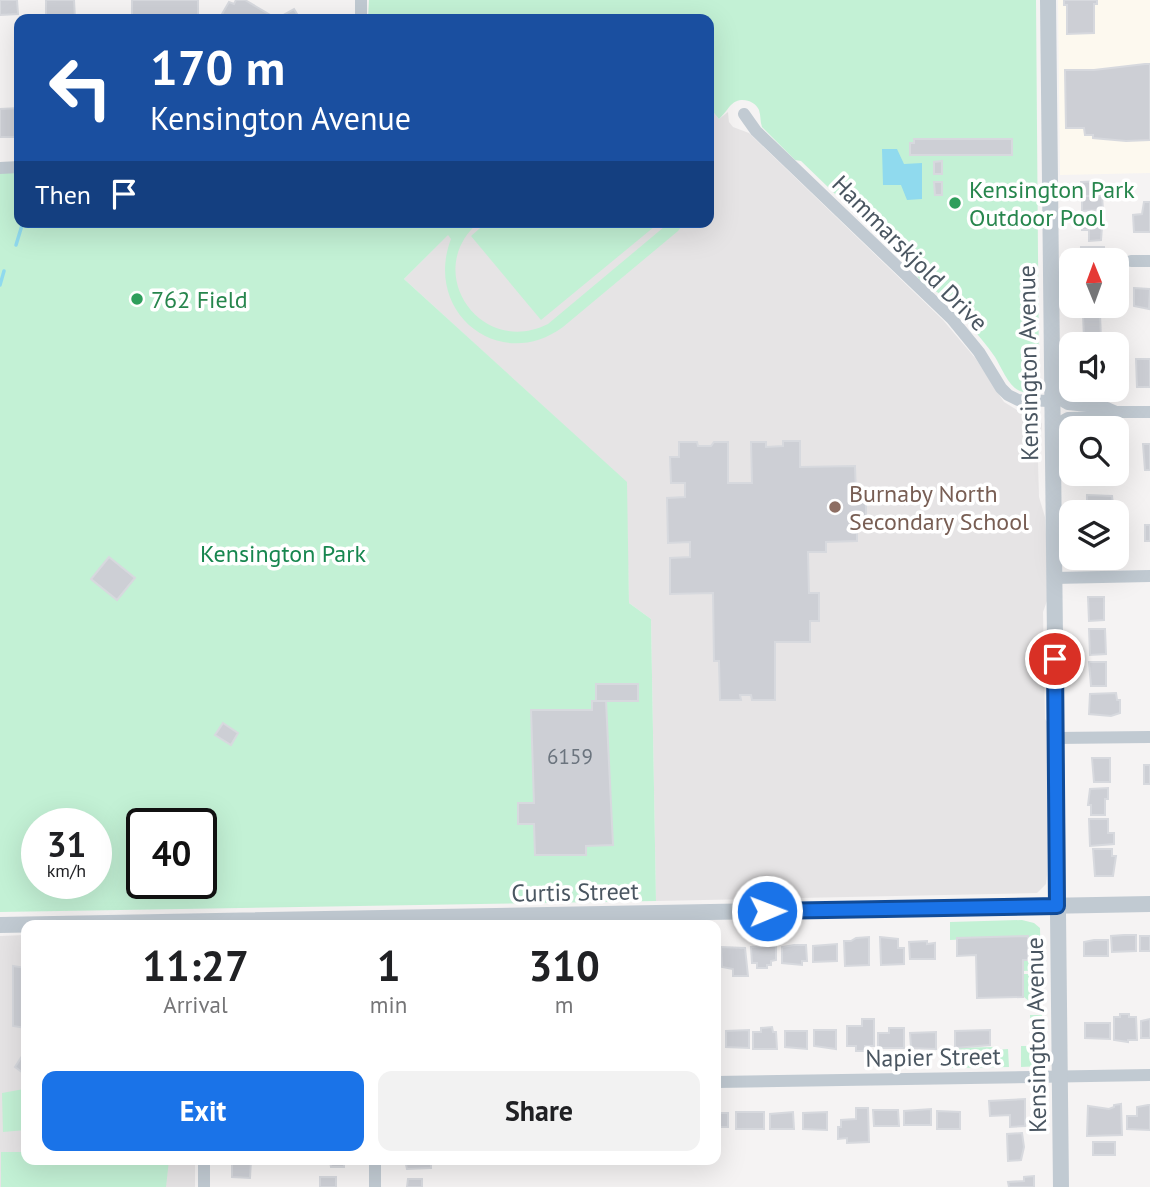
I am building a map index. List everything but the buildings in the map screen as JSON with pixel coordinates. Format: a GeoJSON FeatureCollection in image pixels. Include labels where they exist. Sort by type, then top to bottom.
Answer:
{"type":"FeatureCollection","features":[{"type":"Feature","properties":{"kind":"street","name":"Kensington Avenue"},"geometry":{"type":"LineString","coordinates":[[1048,0],[1061,1187]]}},
{"type":"Feature","properties":{"kind":"street","name":"Hammarskjold Drive"},"geometry":{"type":"LineString","coordinates":[[744,114],[756,131],[952,319],[979,352],[1008,395],[1018,400],[1051,394]]}},
{"type":"Feature","properties":{"kind":"street"},"geometry":{"type":"LineString","coordinates":[[1131,261],[1150,261]]}},
{"type":"Feature","properties":{"kind":"street"},"geometry":{"type":"LineString","coordinates":[[1051,394],[1068,404],[1107,408],[1116,412],[1150,412]]}},
{"type":"Feature","properties":{"kind":"street"},"geometry":{"type":"LineString","coordinates":[[1052,427],[1068,418],[1106,417],[1116,412]]}},
{"type":"Feature","properties":{"kind":"street"},"geometry":{"type":"LineString","coordinates":[[1054,578],[1150,576]]}},
{"type":"Feature","properties":{"kind":"street"},"geometry":{"type":"LineString","coordinates":[[1056,738],[1150,737]]}},
{"type":"Feature","properties":{"kind":"street","name":"Curtis Street"},"geometry":{"type":"LineString","coordinates":[[457,920],[1150,904]]}},
{"type":"Feature","properties":{"kind":"street","name":"Curtis Street"},"geometry":{"type":"LineString","coordinates":[[0,925],[21,925]]}},
{"type":"Feature","properties":{"kind":"street","name":"Napier Street"},"geometry":{"type":"LineString","coordinates":[[721,1082],[1150,1075]]}},
{"type":"Feature","properties":{"kind":"street"},"geometry":{"type":"LineString","coordinates":[[204,1165],[204,1187]]}},
{"type":"Feature","properties":{"kind":"street"},"geometry":{"type":"LineString","coordinates":[[375,1165],[375,1187]]}},
{"type":"Feature","properties":{"kind":"shaded area"},"geometry":{"type":"Polygon","coordinates":[[[1058,0],[1150,0],[1150,173],[1060,175],[1058,0]]]}},
{"type":"Feature","properties":{"kind":"shaded area","name":"Burnaby North Secondary School"},"geometry":{"type":"Polygon","coordinates":[[[728,112],[729,122],[733,127],[749,133],[943,320],[976,359],[1004,402],[1017,410],[1035,413],[1042,424],[1038,462],[1039,497],[1045,517],[1047,552],[1047,601],[1043,612],[1045,719],[1048,723],[1049,755],[1046,884],[1037,893],[656,901],[651,619],[629,603],[626,482],[404,279],[454,228],[714,228],[714,113],[719,119],[728,112]]]}},
{"type":"Feature","properties":{"kind":"shaded area"},"geometry":{"type":"Polygon","coordinates":[[[21,935],[21,1165],[195,1165],[195,1187],[0,1187],[0,936],[21,935]]]}},
{"type":"Feature","properties":{"kind":"green space"},"geometry":{"type":"Polygon","coordinates":[[[369,0],[1036,0],[1039,382],[1025,392],[1012,386],[989,348],[954,306],[921,281],[915,271],[762,127],[757,106],[746,100],[737,101],[719,119],[714,113],[714,14],[368,14],[369,0]]]}},
{"type":"Feature","properties":{"kind":"green space","name":"Kensington Park"},"geometry":{"type":"Polygon","coordinates":[[[0,173],[14,173],[14,228],[474,228],[463,242],[456,263],[457,285],[466,304],[481,320],[500,329],[523,331],[548,324],[663,228],[680,228],[563,327],[539,340],[515,343],[492,339],[472,328],[457,311],[448,290],[445,266],[451,239],[448,235],[404,279],[627,482],[629,603],[651,619],[656,901],[0,912],[0,173]]]}},
{"type":"Feature","properties":{"kind":"green space"},"geometry":{"type":"Polygon","coordinates":[[[480,228],[653,228],[541,320],[471,236],[480,228]]]}},
{"type":"Feature","properties":{"kind":"green space"},"geometry":{"type":"Polygon","coordinates":[[[1022,920],[1034,923],[1040,928],[1041,970],[1023,971],[1023,960],[1028,959],[1028,936],[950,940],[950,922],[1022,920]]]}},
{"type":"Feature","properties":{"kind":"green space"},"geometry":{"type":"Polygon","coordinates":[[[1023,974],[1042,974],[1042,1001],[1030,1002],[1024,997],[1023,974]]]}},
{"type":"Feature","properties":{"kind":"green space"},"geometry":{"type":"Polygon","coordinates":[[[1030,1015],[1042,1015],[1041,1066],[1021,1067],[1021,1046],[1031,1046],[1030,1015]]]}},
{"type":"Feature","properties":{"kind":"green space"},"geometry":{"type":"Polygon","coordinates":[[[994,1047],[994,1050],[1008,1049],[1009,1067],[952,1068],[951,1048],[994,1047]]]}},
{"type":"Feature","properties":{"kind":"green space"},"geometry":{"type":"Polygon","coordinates":[[[21,1090],[21,1130],[3,1132],[2,1093],[21,1090]]]}},
{"type":"Feature","properties":{"kind":"green space"},"geometry":{"type":"Polygon","coordinates":[[[1,1152],[21,1152],[21,1165],[168,1165],[166,1187],[1,1187],[1,1152]]]}},
{"type":"Feature","properties":{"kind":"water"},"geometry":{"type":"Polygon","coordinates":[[[882,149],[897,149],[904,164],[922,163],[922,199],[907,200],[901,185],[883,185],[882,149]]]}},
{"type":"Feature","properties":{"kind":"waterway"},"geometry":{"type":"LineString","coordinates":[[16,245],[21,228]]}},
{"type":"Feature","properties":{"kind":"waterway"},"geometry":{"type":"LineString","coordinates":[[0,285],[4,271]]}},
{"type":"Feature","properties":{"kind":"place","name":"Kensington Park Outdoor Pool"},"geometry":{"type":"Point","coordinates":[955,203]}},
{"type":"Feature","properties":{"kind":"place","name":"762 Field"},"geometry":{"type":"Point","coordinates":[137,299]}},
{"type":"Feature","properties":{"kind":"place","name":"Burnaby North Secondary School"},"geometry":{"type":"Point","coordinates":[835,507]}},
{"type":"Feature","properties":{"kind":"route"},"geometry":{"type":"LineString","coordinates":[[767,911],[1057,906],[1055,659]]}}]}
